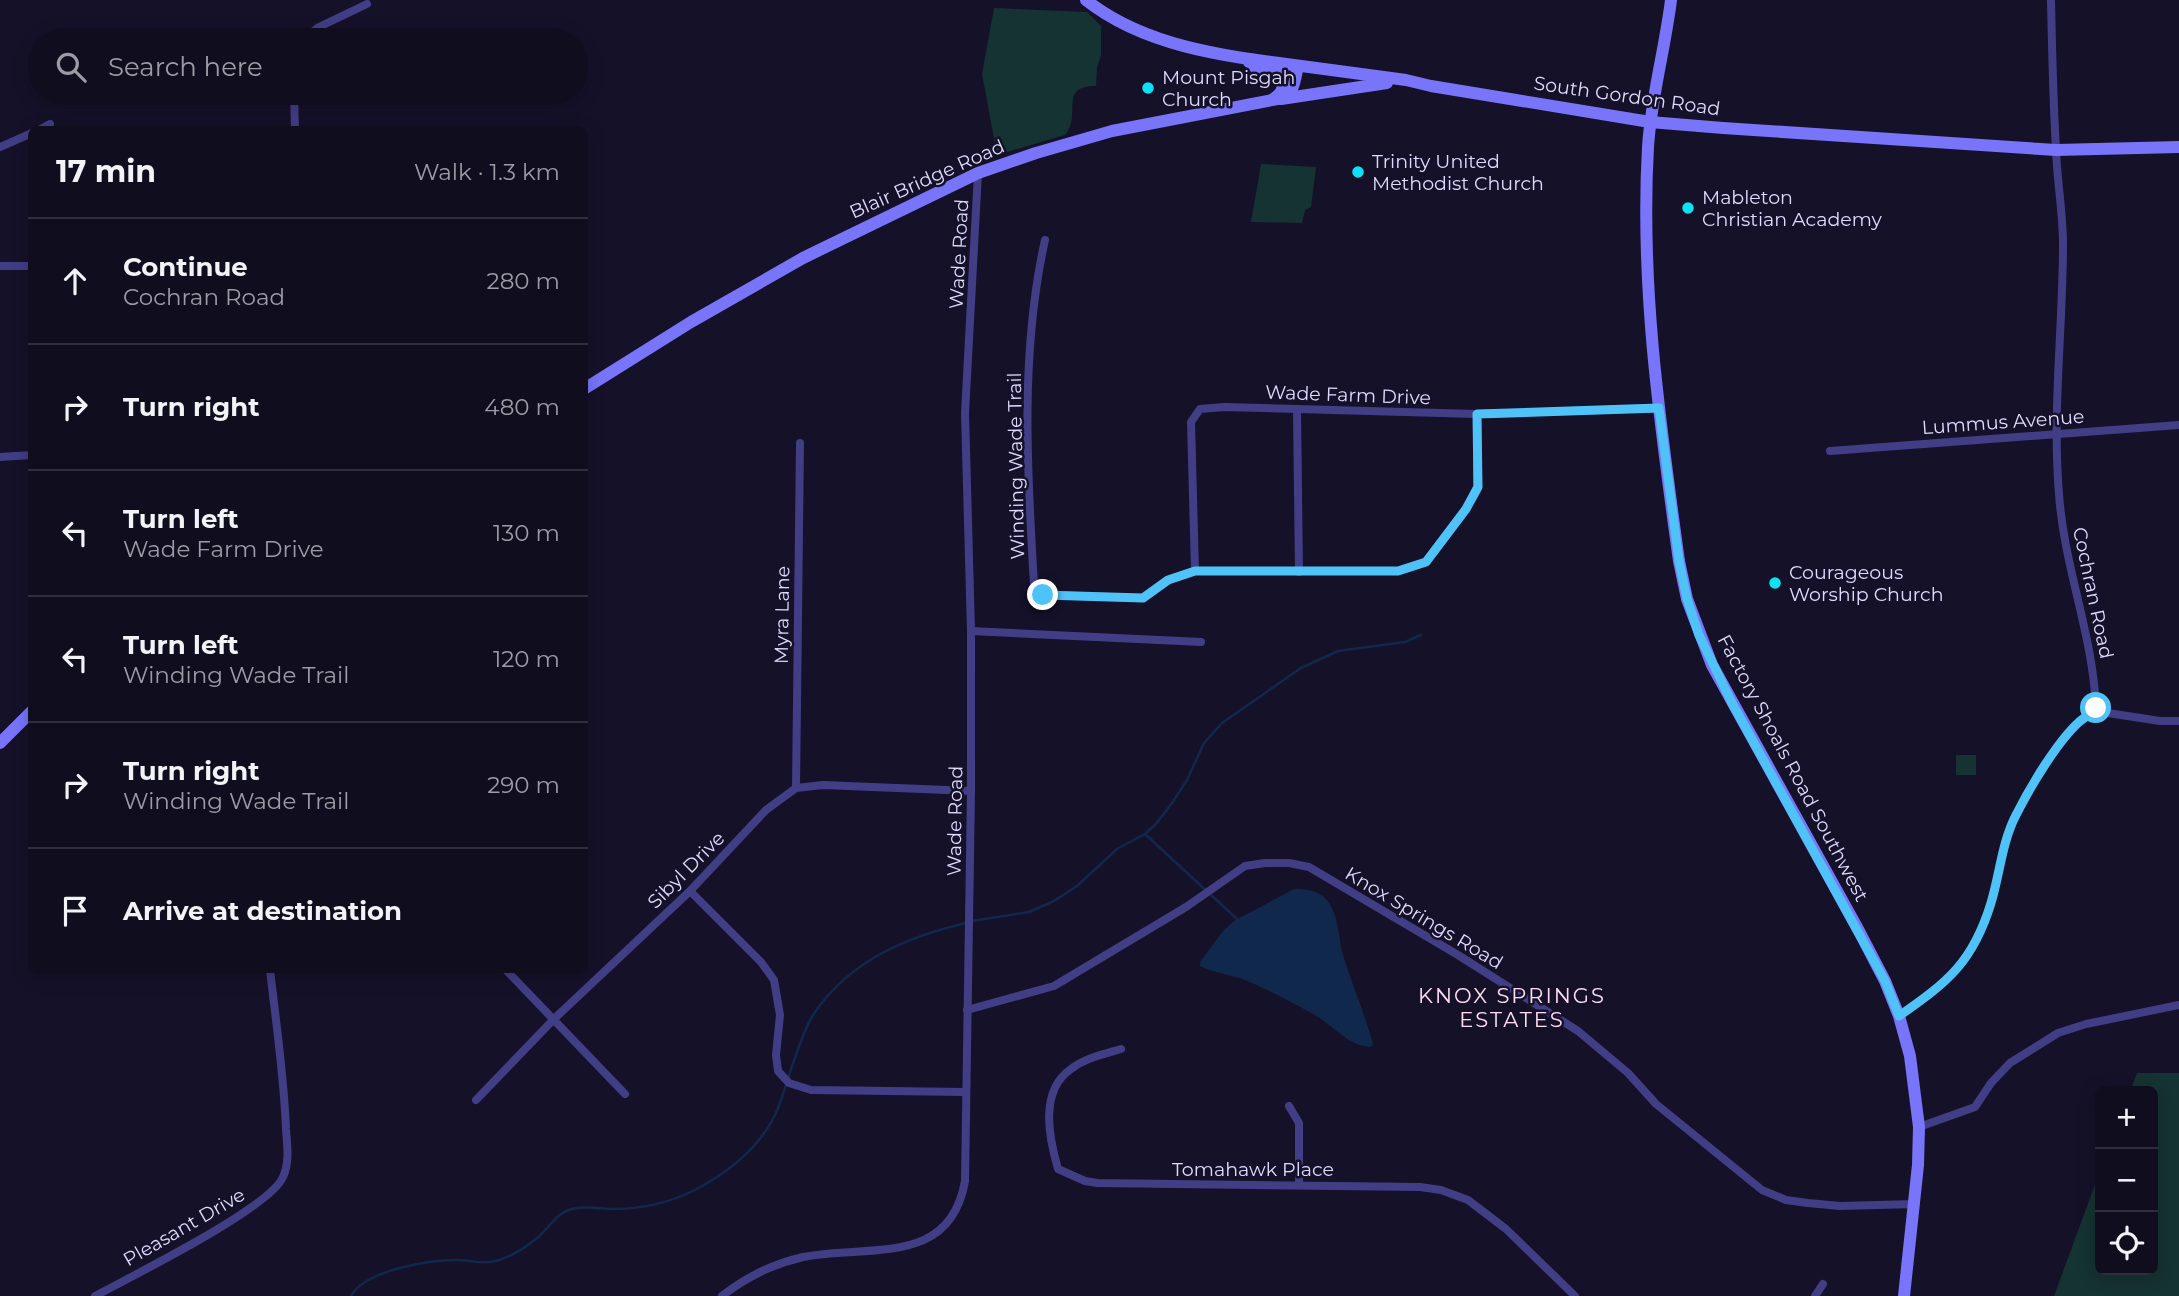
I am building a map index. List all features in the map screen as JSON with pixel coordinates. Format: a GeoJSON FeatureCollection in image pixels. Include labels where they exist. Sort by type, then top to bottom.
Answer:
{"type":"FeatureCollection","features":[{"type":"Feature","properties":{"kind":"street","name":"South Gordon Road"},"geometry":{"type":"LineString","coordinates":[[1086,0],[1152,35],[1209,53],[1406,80],[1650,122],[2056,150],[2179,148]]}},
{"type":"Feature","properties":{"kind":"street","name":"Factory Shoals Road Southwest"},"geometry":{"type":"LineString","coordinates":[[1671,0],[1650,122],[1646,242],[1649,315],[1679,561],[1687,599],[1699,635],[1732,703],[1880,971],[1899,1016],[1910,1056],[1919,1127],[1904,1296]]}},
{"type":"Feature","properties":{"kind":"street","name":"Cochran Road"},"geometry":{"type":"LineString","coordinates":[[2052,0],[2056,150],[2063,241],[2057,434],[2061,523],[2089,645],[2095,679],[2095,711]]}},
{"type":"Feature","properties":{"kind":"street"},"geometry":{"type":"LineString","coordinates":[[319,28],[367,4]]}},
{"type":"Feature","properties":{"kind":"street"},"geometry":{"type":"LineString","coordinates":[[1245,59],[1257,69],[1279,74],[1283,88],[1280,94],[1270,101]]}},
{"type":"Feature","properties":{"kind":"street","name":"Blair Bridge Road"},"geometry":{"type":"LineString","coordinates":[[588,386],[691,322],[803,258],[978,173],[1112,131],[1289,95],[1298,65]]}},
{"type":"Feature","properties":{"kind":"street"},"geometry":{"type":"LineString","coordinates":[[1270,101],[1406,80]]}},
{"type":"Feature","properties":{"kind":"street"},"geometry":{"type":"LineString","coordinates":[[294,105],[295,126]]}},
{"type":"Feature","properties":{"kind":"street"},"geometry":{"type":"LineString","coordinates":[[46,126],[50,124]]}},
{"type":"Feature","properties":{"kind":"street"},"geometry":{"type":"LineString","coordinates":[[0,147],[28,135]]}},
{"type":"Feature","properties":{"kind":"street","name":"Wade Road"},"geometry":{"type":"LineString","coordinates":[[722,1296],[742,1280],[789,1261],[829,1253],[898,1248],[918,1243],[937,1233],[955,1214],[962,1198],[965,1181],[971,792],[971,631],[965,385],[978,173]]}},
{"type":"Feature","properties":{"kind":"street","name":"Winding Wade Trail"},"geometry":{"type":"LineString","coordinates":[[1045,240],[1038,270],[1027,393],[1034,584],[1043,595],[1143,598],[1168,580],[1195,571],[1398,571],[1426,562],[1466,509],[1478,487],[1477,414]]}},
{"type":"Feature","properties":{"kind":"street"},"geometry":{"type":"LineString","coordinates":[[0,266],[28,267]]}},
{"type":"Feature","properties":{"kind":"street","name":"Wade Farm Drive"},"geometry":{"type":"LineString","coordinates":[[1195,571],[1191,422],[1200,409],[1224,407],[1477,414],[1659,408]]}},
{"type":"Feature","properties":{"kind":"street"},"geometry":{"type":"LineString","coordinates":[[1297,410],[1299,572]]}},
{"type":"Feature","properties":{"kind":"street","name":"Lummus Avenue"},"geometry":{"type":"LineString","coordinates":[[1830,450],[2179,425]]}},
{"type":"Feature","properties":{"kind":"street","name":"Myra Lane"},"geometry":{"type":"LineString","coordinates":[[796,788],[800,443]]}},
{"type":"Feature","properties":{"kind":"street"},"geometry":{"type":"LineString","coordinates":[[0,457],[28,455]]}},
{"type":"Feature","properties":{"kind":"street"},"geometry":{"type":"LineString","coordinates":[[971,631],[1201,642]]}},
{"type":"Feature","properties":{"kind":"street"},"geometry":{"type":"LineString","coordinates":[[1899,1016],[1940,988],[1961,965],[1977,941],[1992,902],[2000,861],[2015,815],[2048,762],[2079,722],[2095,711],[2160,721],[2179,721]]}},
{"type":"Feature","properties":{"kind":"street"},"geometry":{"type":"LineString","coordinates":[[0,743],[28,715]]}},
{"type":"Feature","properties":{"kind":"street"},"geometry":{"type":"LineString","coordinates":[[796,788],[823,785],[971,792]]}},
{"type":"Feature","properties":{"kind":"street","name":"Sibyl Drive"},"geometry":{"type":"LineString","coordinates":[[476,1100],[554,1019],[690,891],[766,810],[796,788]]}},
{"type":"Feature","properties":{"kind":"street","name":"Knox Springs Road"},"geometry":{"type":"LineString","coordinates":[[967,1010],[1024,996],[1054,985],[1186,907],[1245,866],[1289,863],[1309,867],[1458,955],[1578,1031],[1628,1073],[1656,1104],[1762,1190],[1786,1200],[1840,1206],[1914,1204]]}},
{"type":"Feature","properties":{"kind":"street"},"geometry":{"type":"LineString","coordinates":[[690,891],[761,962],[774,980],[780,1015],[776,1055],[778,1071],[789,1083],[811,1090],[966,1092]]}},
{"type":"Feature","properties":{"kind":"street","name":"Pleasant Drive"},"geometry":{"type":"LineString","coordinates":[[96,1296],[220,1227],[280,1184],[287,1166],[286,1129],[271,973]]}},
{"type":"Feature","properties":{"kind":"street"},"geometry":{"type":"LineString","coordinates":[[509,973],[625,1094]]}},
{"type":"Feature","properties":{"kind":"street"},"geometry":{"type":"LineString","coordinates":[[1919,1127],[1975,1107],[1991,1083],[2010,1063],[2058,1033],[2086,1024],[2179,1005]]}},
{"type":"Feature","properties":{"kind":"street","name":"Tomahawk Place"},"geometry":{"type":"LineString","coordinates":[[1121,1049],[1071,1068],[1057,1084],[1050,1105],[1049,1129],[1058,1169],[1084,1181],[1097,1183],[1299,1184],[1420,1187],[1441,1190],[1468,1200],[1506,1229],[1575,1296]]}},
{"type":"Feature","properties":{"kind":"street"},"geometry":{"type":"LineString","coordinates":[[1289,1106],[1299,1123],[1299,1184]]}},
{"type":"Feature","properties":{"kind":"street"},"geometry":{"type":"LineString","coordinates":[[1815,1296],[1823,1284]]}},
{"type":"Feature","properties":{"kind":"green space"},"geometry":{"type":"Polygon","coordinates":[[[994,8],[1087,12],[1101,26],[1101,55],[1096,86],[1077,91],[1070,127],[1065,135],[997,155],[982,74],[994,8]]]}},
{"type":"Feature","properties":{"kind":"green space"},"geometry":{"type":"Polygon","coordinates":[[[1261,164],[1316,167],[1311,207],[1305,210],[1302,223],[1251,222],[1261,164]]]}},
{"type":"Feature","properties":{"kind":"green space"},"geometry":{"type":"Polygon","coordinates":[[[1956,755],[1976,755],[1976,775],[1956,775],[1956,755]]]}},
{"type":"Feature","properties":{"kind":"green space"},"geometry":{"type":"Polygon","coordinates":[[[2137,1073],[2179,1073],[2179,1296],[2054,1296],[2095,1185],[2095,1275],[2158,1275],[2158,1086],[2132,1086],[2137,1073]]]}},
{"type":"Feature","properties":{"kind":"water"},"geometry":{"type":"Polygon","coordinates":[[[1294,889],[1318,893],[1333,910],[1343,955],[1373,1044],[1371,1047],[1355,1043],[1315,1015],[1268,990],[1246,980],[1200,966],[1200,962],[1223,931],[1234,921],[1294,889]]]}},
{"type":"Feature","properties":{"kind":"waterway"},"geometry":{"type":"LineString","coordinates":[[972,921],[1029,912],[1054,901],[1077,886],[1117,849],[1145,834],[1172,803],[1187,780],[1204,743],[1222,723],[1301,668],[1338,651],[1405,642],[1421,635]]}},
{"type":"Feature","properties":{"kind":"waterway"},"geometry":{"type":"LineString","coordinates":[[1145,834],[1237,919]]}},
{"type":"Feature","properties":{"kind":"waterway"},"geometry":{"type":"LineString","coordinates":[[351,1296],[370,1279],[399,1268],[445,1260],[489,1262],[504,1258],[532,1242],[570,1209],[624,1209],[645,1206],[676,1198],[707,1183],[730,1168],[751,1149],[768,1127],[778,1108],[806,1028],[829,994],[845,978],[882,953],[923,936],[966,923]]}},
{"type":"Feature","properties":{"kind":"place","name":"Mount Pisgah Church"},"geometry":{"type":"Point","coordinates":[1148,88]}},
{"type":"Feature","properties":{"kind":"place","name":"Trinity United Methodist Church"},"geometry":{"type":"Point","coordinates":[1358,172]}},
{"type":"Feature","properties":{"kind":"place","name":"Mableton Christian Academy"},"geometry":{"type":"Point","coordinates":[1688,208]}},
{"type":"Feature","properties":{"kind":"place","name":"Courageous Worship Church"},"geometry":{"type":"Point","coordinates":[1775,583]}},
{"type":"Feature","properties":{"kind":"district","name":"KNOX SPRINGS ESTATES"},"geometry":{"type":"Point","coordinates":[1512,1007]}},
{"type":"Feature","properties":{"kind":"route"},"geometry":{"type":"LineString","coordinates":[[1043,595],[1143,598],[1168,580],[1195,571],[1398,571],[1426,562],[1448,535],[1478,487],[1477,414],[1659,408],[1679,561],[1687,599],[1699,635],[1732,703],[1859,931],[1885,981],[1899,1016],[1940,988],[1961,965],[1977,941],[1992,902],[2000,861],[2015,815],[2048,762],[2079,722],[2096,708]]}}]}
